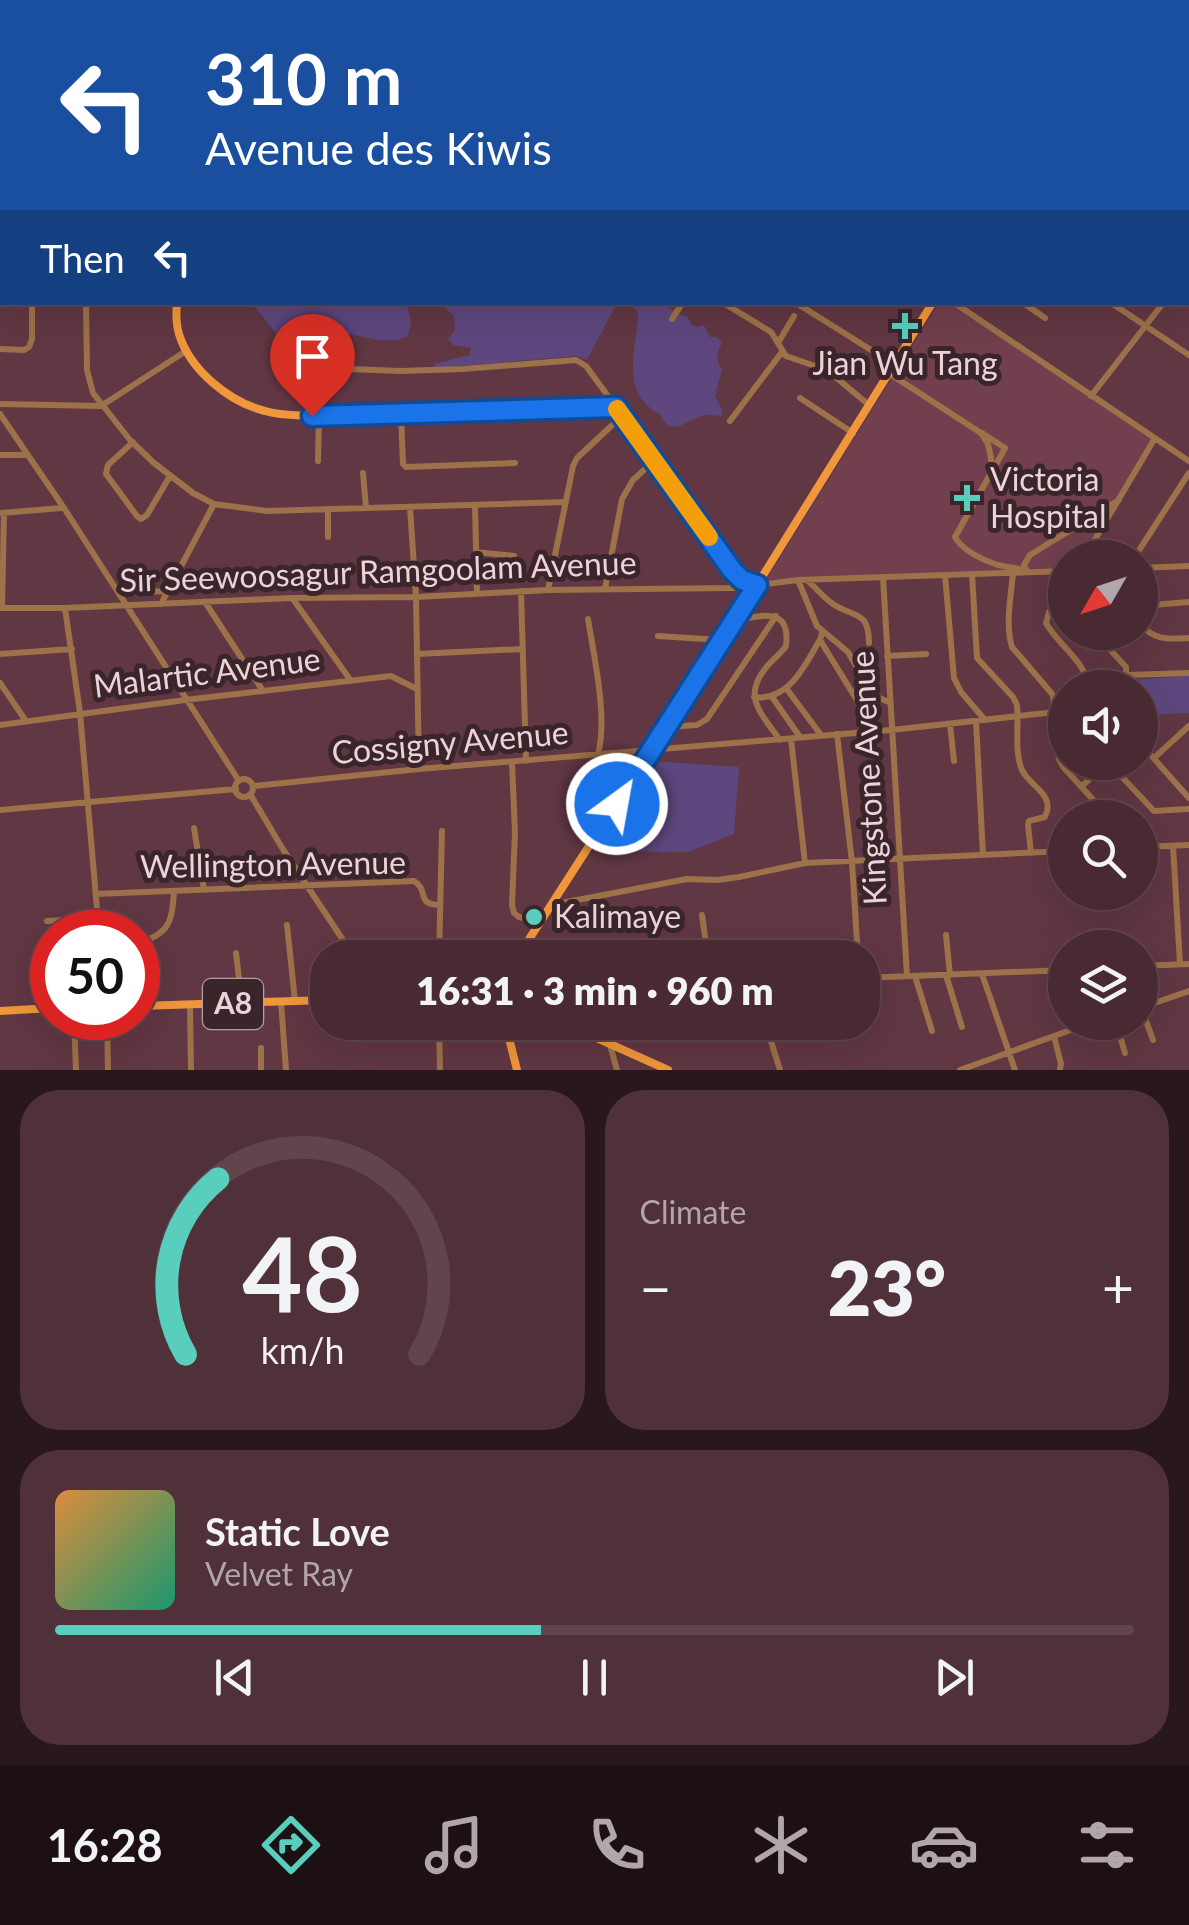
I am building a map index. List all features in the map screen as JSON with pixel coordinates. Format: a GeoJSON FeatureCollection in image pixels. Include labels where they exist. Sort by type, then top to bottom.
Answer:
{"type":"FeatureCollection","features":[{"type":"Feature","properties":{"kind":"main road"},"geometry":{"type":"LineString","coordinates":[[177,305],[178,332],[198,367],[212,381],[261,410],[316,416],[616,407],[732,570],[742,580],[757,585]]}},
{"type":"Feature","properties":{"kind":"main road"},"geometry":{"type":"LineString","coordinates":[[528,940],[757,585],[931,305]]}},
{"type":"Feature","properties":{"kind":"main road","name":"A8"},"geometry":{"type":"LineString","coordinates":[[160,1006],[310,1001]]}},
{"type":"Feature","properties":{"kind":"main road"},"geometry":{"type":"LineString","coordinates":[[0,1010],[30,1009]]}},
{"type":"Feature","properties":{"kind":"main road"},"geometry":{"type":"LineString","coordinates":[[510,1040],[517,1070]]}},
{"type":"Feature","properties":{"kind":"main road"},"geometry":{"type":"LineString","coordinates":[[601,1040],[668,1070]]}},
{"type":"Feature","properties":{"kind":"street"},"geometry":{"type":"LineString","coordinates":[[0,350],[29,348],[32,305]]}},
{"type":"Feature","properties":{"kind":"street"},"geometry":{"type":"LineString","coordinates":[[86,305],[86,370],[101,406],[170,476],[214,504],[267,511],[566,502]]}},
{"type":"Feature","properties":{"kind":"street"},"geometry":{"type":"LineString","coordinates":[[672,319],[681,305]]}},
{"type":"Feature","properties":{"kind":"street"},"geometry":{"type":"LineString","coordinates":[[727,305],[771,332],[792,360],[833,375],[870,406]]}},
{"type":"Feature","properties":{"kind":"street"},"geometry":{"type":"LineString","coordinates":[[957,305],[1189,461]]}},
{"type":"Feature","properties":{"kind":"street"},"geometry":{"type":"LineString","coordinates":[[1026,305],[1045,318]]}},
{"type":"Feature","properties":{"kind":"street"},"geometry":{"type":"LineString","coordinates":[[1114,305],[1189,355]]}},
{"type":"Feature","properties":{"kind":"street"},"geometry":{"type":"LineString","coordinates":[[1091,396],[1162,305]]}},
{"type":"Feature","properties":{"kind":"street"},"geometry":{"type":"LineString","coordinates":[[800,306],[895,365]]}},
{"type":"Feature","properties":{"kind":"street"},"geometry":{"type":"LineString","coordinates":[[730,421],[780,348],[794,316]]}},
{"type":"Feature","properties":{"kind":"street"},"geometry":{"type":"LineString","coordinates":[[0,404],[101,406],[186,351]]}},
{"type":"Feature","properties":{"kind":"street"},"geometry":{"type":"LineString","coordinates":[[318,461],[316,416],[341,376],[350,369],[463,370],[576,360],[586,366],[616,407]]}},
{"type":"Feature","properties":{"kind":"street"},"geometry":{"type":"LineString","coordinates":[[890,374],[1005,448],[955,540],[998,566],[1018,567],[1027,572]]}},
{"type":"Feature","properties":{"kind":"street"},"geometry":{"type":"LineString","coordinates":[[800,398],[853,433]]}},
{"type":"Feature","properties":{"kind":"street"},"geometry":{"type":"LineString","coordinates":[[401,413],[406,467],[516,463]]}},
{"type":"Feature","properties":{"kind":"street"},"geometry":{"type":"LineString","coordinates":[[0,414],[126,604],[242,796],[252,790]]}},
{"type":"Feature","properties":{"kind":"street"},"geometry":{"type":"LineString","coordinates":[[548,590],[571,472],[577,458],[622,416]]}},
{"type":"Feature","properties":{"kind":"street"},"geometry":{"type":"LineString","coordinates":[[981,433],[990,452],[991,473]]}},
{"type":"Feature","properties":{"kind":"street"},"geometry":{"type":"LineString","coordinates":[[1095,540],[1154,438]]}},
{"type":"Feature","properties":{"kind":"street"},"geometry":{"type":"LineString","coordinates":[[133,442],[108,465],[106,474],[141,519],[148,515],[170,476]]}},
{"type":"Feature","properties":{"kind":"street"},"geometry":{"type":"LineString","coordinates":[[0,455],[28,455]]}},
{"type":"Feature","properties":{"kind":"street"},"geometry":{"type":"LineString","coordinates":[[605,589],[622,499],[633,480],[655,460]]}},
{"type":"Feature","properties":{"kind":"street"},"geometry":{"type":"LineString","coordinates":[[363,474],[366,508]]}},
{"type":"Feature","properties":{"kind":"street"},"geometry":{"type":"LineString","coordinates":[[1146,540],[1189,474]]}},
{"type":"Feature","properties":{"kind":"street"},"geometry":{"type":"LineString","coordinates":[[1027,572],[1024,565],[1030,555],[1118,500]]}},
{"type":"Feature","properties":{"kind":"street"},"geometry":{"type":"LineString","coordinates":[[161,604],[214,504]]}},
{"type":"Feature","properties":{"kind":"street"},"geometry":{"type":"LineString","coordinates":[[475,504],[477,592]]}},
{"type":"Feature","properties":{"kind":"street"},"geometry":{"type":"LineString","coordinates":[[410,506],[419,769]]}},
{"type":"Feature","properties":{"kind":"street"},"geometry":{"type":"LineString","coordinates":[[1,608],[2,513],[64,508]]}},
{"type":"Feature","properties":{"kind":"street"},"geometry":{"type":"LineString","coordinates":[[328,509],[328,537]]}},
{"type":"Feature","properties":{"kind":"street"},"geometry":{"type":"LineString","coordinates":[[476,552],[514,556]]}},
{"type":"Feature","properties":{"kind":"street"},"geometry":{"type":"LineString","coordinates":[[1158,567],[1189,566]]}},
{"type":"Feature","properties":{"kind":"street","name":"Sir Seewoosagur Ramgoolam Avenue"},"geometry":{"type":"LineString","coordinates":[[1,608],[548,590],[733,588],[803,580],[1048,571]]}},
{"type":"Feature","properties":{"kind":"street"},"geometry":{"type":"LineString","coordinates":[[1013,572],[1010,639],[1018,654],[1048,687]]}},
{"type":"Feature","properties":{"kind":"street"},"geometry":{"type":"LineString","coordinates":[[972,574],[977,658],[1013,697],[1022,769],[1048,800],[1045,817],[1028,825],[1031,853]]}},
{"type":"Feature","properties":{"kind":"street"},"geometry":{"type":"LineString","coordinates":[[944,575],[954,678],[980,721],[983,855]]}},
{"type":"Feature","properties":{"kind":"street","name":"Kingstone Avenue"},"geometry":{"type":"LineString","coordinates":[[883,577],[898,860],[911,976],[932,1031]]}},
{"type":"Feature","properties":{"kind":"street"},"geometry":{"type":"LineString","coordinates":[[803,580],[812,618],[871,723],[870,732]]}},
{"type":"Feature","properties":{"kind":"street"},"geometry":{"type":"LineString","coordinates":[[803,580],[833,604],[858,614],[868,628],[868,643]]}},
{"type":"Feature","properties":{"kind":"street"},"geometry":{"type":"LineString","coordinates":[[521,591],[526,760]]}},
{"type":"Feature","properties":{"kind":"street"},"geometry":{"type":"LineString","coordinates":[[118,593],[168,592]]}},
{"type":"Feature","properties":{"kind":"street"},"geometry":{"type":"LineString","coordinates":[[292,598],[351,681]]}},
{"type":"Feature","properties":{"kind":"street"},"geometry":{"type":"LineString","coordinates":[[205,602],[263,691]]}},
{"type":"Feature","properties":{"kind":"street"},"geometry":{"type":"LineString","coordinates":[[1158,605],[1189,602]]}},
{"type":"Feature","properties":{"kind":"street"},"geometry":{"type":"LineString","coordinates":[[65,608],[80,713],[97,910]]}},
{"type":"Feature","properties":{"kind":"street"},"geometry":{"type":"LineString","coordinates":[[733,621],[768,614],[776,616],[784,626],[786,646],[761,675],[754,697],[756,707],[780,740]]}},
{"type":"Feature","properties":{"kind":"street"},"geometry":{"type":"LineString","coordinates":[[666,726],[698,725],[708,719],[776,616]]}},
{"type":"Feature","properties":{"kind":"street"},"geometry":{"type":"LineString","coordinates":[[588,619],[602,737],[598,754]]}},
{"type":"Feature","properties":{"kind":"street"},"geometry":{"type":"LineString","coordinates":[[658,636],[720,640]]}},
{"type":"Feature","properties":{"kind":"street"},"geometry":{"type":"LineString","coordinates":[[754,697],[772,697],[786,688],[802,672],[821,636]]}},
{"type":"Feature","properties":{"kind":"street"},"geometry":{"type":"LineString","coordinates":[[821,636],[848,652],[870,690],[889,702]]}},
{"type":"Feature","properties":{"kind":"street"},"geometry":{"type":"LineString","coordinates":[[1158,638],[1189,638]]}},
{"type":"Feature","properties":{"kind":"street"},"geometry":{"type":"LineString","coordinates":[[416,654],[523,649]]}},
{"type":"Feature","properties":{"kind":"street"},"geometry":{"type":"LineString","coordinates":[[0,654],[72,650]]}},
{"type":"Feature","properties":{"kind":"street"},"geometry":{"type":"LineString","coordinates":[[1066,650],[1084,670]]}},
{"type":"Feature","properties":{"kind":"street"},"geometry":{"type":"LineString","coordinates":[[887,656],[926,654]]}},
{"type":"Feature","properties":{"kind":"street"},"geometry":{"type":"LineString","coordinates":[[1158,673],[1189,673]]}},
{"type":"Feature","properties":{"kind":"street","name":"Malartic Avenue"},"geometry":{"type":"LineString","coordinates":[[0,725],[391,676],[417,689]]}},
{"type":"Feature","properties":{"kind":"street"},"geometry":{"type":"LineString","coordinates":[[0,683],[26,722]]}},
{"type":"Feature","properties":{"kind":"street"},"geometry":{"type":"LineString","coordinates":[[786,688],[822,736]]}},
{"type":"Feature","properties":{"kind":"street"},"geometry":{"type":"LineString","coordinates":[[772,697],[796,738],[804,862]]}},
{"type":"Feature","properties":{"kind":"street","name":"Cossigny Avenue"},"geometry":{"type":"LineString","coordinates":[[252,790],[419,769],[870,732],[1048,713]]}},
{"type":"Feature","properties":{"kind":"street"},"geometry":{"type":"LineString","coordinates":[[950,724],[954,762]]}},
{"type":"Feature","properties":{"kind":"street"},"geometry":{"type":"LineString","coordinates":[[1158,754],[1189,726]]}},
{"type":"Feature","properties":{"kind":"street"},"geometry":{"type":"LineString","coordinates":[[1181,733],[1189,742]]}},
{"type":"Feature","properties":{"kind":"street"},"geometry":{"type":"LineString","coordinates":[[837,734],[857,940]]}},
{"type":"Feature","properties":{"kind":"street"},"geometry":{"type":"LineString","coordinates":[[512,762],[512,905],[519,917],[538,922]]}},
{"type":"Feature","properties":{"kind":"street"},"geometry":{"type":"LineString","coordinates":[[1158,763],[1189,798]]}},
{"type":"Feature","properties":{"kind":"street"},"geometry":{"type":"LineString","coordinates":[[0,810],[237,785],[248,780],[343,940]]}},
{"type":"Feature","properties":{"kind":"street"},"geometry":{"type":"LineString","coordinates":[[1076,780],[1093,800]]}},
{"type":"Feature","properties":{"kind":"street"},"geometry":{"type":"LineString","coordinates":[[1081,787],[1089,780]]}},
{"type":"Feature","properties":{"kind":"street"},"geometry":{"type":"LineString","coordinates":[[1125,780],[1154,811],[1189,809]]}},
{"type":"Feature","properties":{"kind":"street"},"geometry":{"type":"LineString","coordinates":[[194,828],[204,890]]}},
{"type":"Feature","properties":{"kind":"street"},"geometry":{"type":"LineString","coordinates":[[438,940],[442,831]]}},
{"type":"Feature","properties":{"kind":"street"},"geometry":{"type":"LineString","coordinates":[[1158,846],[1189,844]]}},
{"type":"Feature","properties":{"kind":"street"},"geometry":{"type":"LineString","coordinates":[[1158,965],[1185,964],[1173,846]]}},
{"type":"Feature","properties":{"kind":"street"},"geometry":{"type":"LineString","coordinates":[[551,904],[688,879],[739,878],[804,862],[1048,851]]}},
{"type":"Feature","properties":{"kind":"street","name":"Wellington Avenue"},"geometry":{"type":"LineString","coordinates":[[96,894],[414,881],[421,887],[428,905],[439,906]]}},
{"type":"Feature","properties":{"kind":"street"},"geometry":{"type":"LineString","coordinates":[[160,932],[172,915],[174,891]]}},
{"type":"Feature","properties":{"kind":"street"},"geometry":{"type":"LineString","coordinates":[[702,915],[705,940]]}},
{"type":"Feature","properties":{"kind":"street"},"geometry":{"type":"LineString","coordinates":[[288,925],[295,1002]]}},
{"type":"Feature","properties":{"kind":"street"},"geometry":{"type":"LineString","coordinates":[[946,936],[948,975],[962,1027]]}},
{"type":"Feature","properties":{"kind":"street"},"geometry":{"type":"LineString","coordinates":[[236,952],[242,1004]]}},
{"type":"Feature","properties":{"kind":"street"},"geometry":{"type":"LineString","coordinates":[[880,977],[1048,971]]}},
{"type":"Feature","properties":{"kind":"street"},"geometry":{"type":"LineString","coordinates":[[982,974],[1015,1070]]}},
{"type":"Feature","properties":{"kind":"street"},"geometry":{"type":"LineString","coordinates":[[1158,1002],[1189,991]]}},
{"type":"Feature","properties":{"kind":"street"},"geometry":{"type":"LineString","coordinates":[[282,1002],[286,1070]]}},
{"type":"Feature","properties":{"kind":"street"},"geometry":{"type":"LineString","coordinates":[[190,1005],[191,1070]]}},
{"type":"Feature","properties":{"kind":"street"},"geometry":{"type":"LineString","coordinates":[[960,1070],[1048,1038]]}},
{"type":"Feature","properties":{"kind":"street"},"geometry":{"type":"LineString","coordinates":[[75,1040],[76,1070]]}},
{"type":"Feature","properties":{"kind":"street"},"geometry":{"type":"LineString","coordinates":[[107,1040],[108,1070]]}},
{"type":"Feature","properties":{"kind":"street"},"geometry":{"type":"LineString","coordinates":[[439,1040],[440,1070]]}},
{"type":"Feature","properties":{"kind":"street"},"geometry":{"type":"LineString","coordinates":[[771,1040],[780,1070]]}},
{"type":"Feature","properties":{"kind":"street"},"geometry":{"type":"LineString","coordinates":[[1055,1040],[1060,1069]]}},
{"type":"Feature","properties":{"kind":"street"},"geometry":{"type":"LineString","coordinates":[[1121,1040],[1125,1053]]}},
{"type":"Feature","properties":{"kind":"street"},"geometry":{"type":"LineString","coordinates":[[610,1044],[616,1070]]}},
{"type":"Feature","properties":{"kind":"street"},"geometry":{"type":"LineString","coordinates":[[260,1048],[261,1070]]}},
{"type":"Feature","properties":{"kind":"shaded area"},"geometry":{"type":"Polygon","coordinates":[[[254,305],[400,306],[408,308],[411,322],[408,336],[400,339],[341,334],[320,356],[313,358],[296,345],[282,341],[254,305]]]}},
{"type":"Feature","properties":{"kind":"shaded area"},"geometry":{"type":"Polygon","coordinates":[[[442,305],[616,305],[587,360],[577,356],[435,368],[434,364],[470,355],[471,348],[453,345],[448,339],[455,330],[454,316],[442,305]]]}},
{"type":"Feature","properties":{"kind":"shaded area"},"geometry":{"type":"Polygon","coordinates":[[[630,305],[666,305],[688,317],[691,324],[704,325],[710,337],[717,337],[722,343],[717,356],[722,369],[715,396],[721,416],[704,415],[680,426],[669,426],[640,396],[633,373],[638,312],[630,305]]]}},
{"type":"Feature","properties":{"kind":"shaded area","name":"Victoria Hospital"},"geometry":{"type":"Polygon","coordinates":[[[938,305],[952,305],[1152,438],[1091,540],[1048,540],[1048,570],[766,580],[938,305]]]}},
{"type":"Feature","properties":{"kind":"shaded area"},"geometry":{"type":"Polygon","coordinates":[[[1189,676],[1189,713],[1158,714],[1158,678],[1189,676]]]}},
{"type":"Feature","properties":{"kind":"shaded area"},"geometry":{"type":"Polygon","coordinates":[[[651,761],[739,767],[734,834],[688,852],[597,851],[651,761]]]}},
{"type":"Feature","properties":{"kind":"slow traffic"},"geometry":{"type":"LineString","coordinates":[[617,409],[709,537]]}},
{"type":"Feature","properties":{"kind":"place","name":"Jian Wu Tang"},"geometry":{"type":"Point","coordinates":[905,326]}},
{"type":"Feature","properties":{"kind":"place","name":"Victoria Hospital"},"geometry":{"type":"Point","coordinates":[967,498]}},
{"type":"Feature","properties":{"kind":"place","name":"Kalimaye"},"geometry":{"type":"Point","coordinates":[534,917]}},
{"type":"Feature","properties":{"kind":"route"},"geometry":{"type":"LineString","coordinates":[[312,416],[616,407],[732,570],[742,580],[757,585],[617,804]]}}]}
